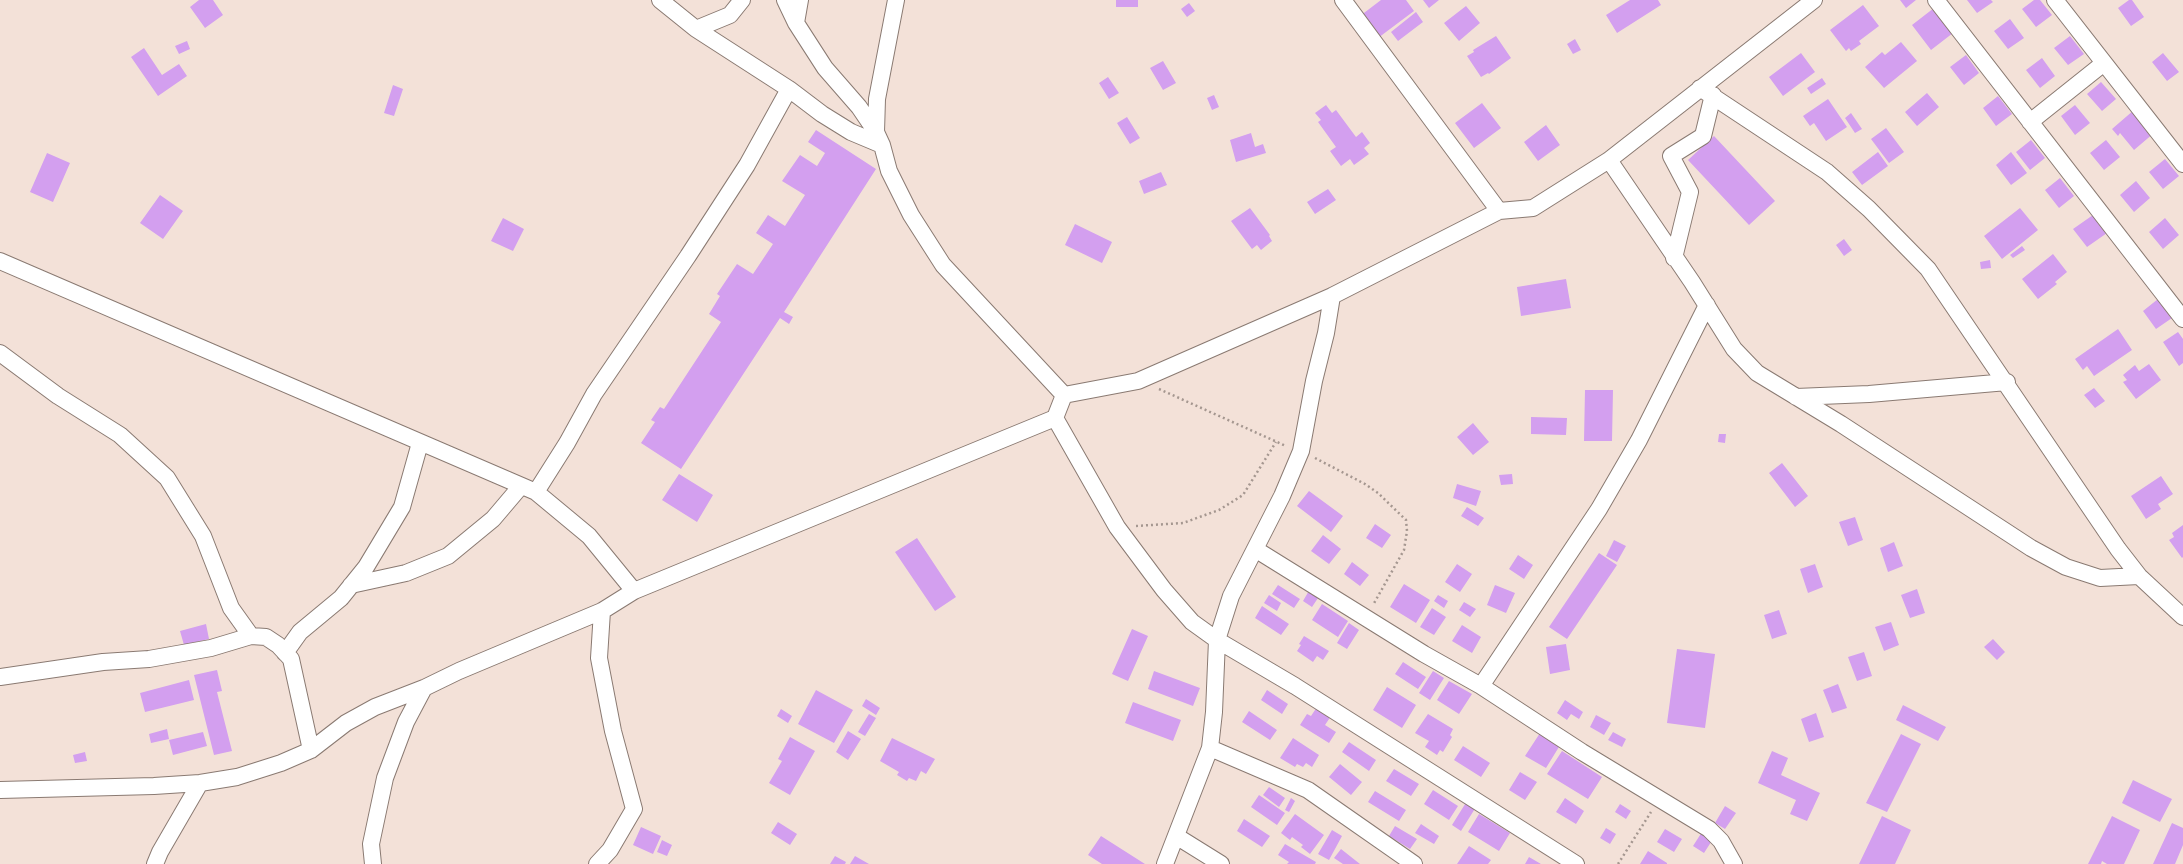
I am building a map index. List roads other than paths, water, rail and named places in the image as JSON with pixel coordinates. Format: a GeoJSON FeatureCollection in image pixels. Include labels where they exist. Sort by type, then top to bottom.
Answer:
{"type":"FeatureCollection","features":[{"type":"Feature","properties":{"kind":"street"},"geometry":{"type":"LineString","coordinates":[[660,0],[696,28],[789,89],[822,114],[851,132],[879,139]]}},
{"type":"Feature","properties":{"kind":"street"},"geometry":{"type":"LineString","coordinates":[[696,28],[730,14],[742,0]]}},
{"type":"Feature","properties":{"kind":"street"},"geometry":{"type":"LineString","coordinates":[[785,0],[796,23],[824,68],[859,107],[879,139],[890,171],[912,215],[943,265],[1064,395]]}},
{"type":"Feature","properties":{"kind":"street"},"geometry":{"type":"LineString","coordinates":[[796,23],[800,0]]}},
{"type":"Feature","properties":{"kind":"street"},"geometry":{"type":"LineString","coordinates":[[879,139],[877,99],[896,0]]}},
{"type":"Feature","properties":{"kind":"street"},"geometry":{"type":"LineString","coordinates":[[1343,0],[1499,211]]}},
{"type":"Feature","properties":{"kind":"street"},"geometry":{"type":"LineString","coordinates":[[1064,395],[1138,381],[1332,296],[1499,211],[1533,208],[1609,160],[1707,92],[1814,0]]}},
{"type":"Feature","properties":{"kind":"street"},"geometry":{"type":"LineString","coordinates":[[1936,0],[2183,319]]}},
{"type":"Feature","properties":{"kind":"street"},"geometry":{"type":"LineString","coordinates":[[2055,0],[2183,164]]}},
{"type":"Feature","properties":{"kind":"street"},"geometry":{"type":"LineString","coordinates":[[2030,122],[2104,63]]}},
{"type":"Feature","properties":{"kind":"street"},"geometry":{"type":"LineString","coordinates":[[351,586],[406,573],[448,556],[528,489],[567,443],[594,394],[688,256],[747,165],[789,89]]}},
{"type":"Feature","properties":{"kind":"street"},"geometry":{"type":"LineString","coordinates":[[1674,258],[1690,192],[1671,156],[1703,136],[1707,92]]}},
{"type":"Feature","properties":{"kind":"street"},"geometry":{"type":"LineString","coordinates":[[1707,92],[1827,172],[1869,209],[1928,269],[2007,382],[2118,549],[2139,576],[2183,617]]}},
{"type":"Feature","properties":{"kind":"street"},"geometry":{"type":"LineString","coordinates":[[1609,160],[1734,349],[1757,372],[1796,398],[1841,424],[2031,548],[2066,567],[2100,578],[2139,576]]}},
{"type":"Feature","properties":{"kind":"street"},"geometry":{"type":"LineString","coordinates":[[0,261],[528,489],[589,536],[634,591]]}},
{"type":"Feature","properties":{"kind":"street"},"geometry":{"type":"LineString","coordinates":[[1165,864],[1210,748],[1214,712],[1217,640],[1232,596],[1282,496],[1301,451],[1314,381],[1326,333],[1332,296]]}},
{"type":"Feature","properties":{"kind":"street"},"geometry":{"type":"LineString","coordinates":[[1481,686],[1599,509],[1639,440],[1706,305]]}},
{"type":"Feature","properties":{"kind":"street"},"geometry":{"type":"LineString","coordinates":[[0,353],[58,396],[120,436],[167,478],[203,536],[231,608],[251,636]]}},
{"type":"Feature","properties":{"kind":"street"},"geometry":{"type":"LineString","coordinates":[[1796,398],[1869,394],[2007,382]]}},
{"type":"Feature","properties":{"kind":"street"},"geometry":{"type":"LineString","coordinates":[[0,790],[154,786],[200,783],[237,776],[281,763],[311,750],[346,723],[375,707],[424,688],[460,671],[602,611],[634,591],[1056,418],[1064,395]]}},
{"type":"Feature","properties":{"kind":"street"},"geometry":{"type":"LineString","coordinates":[[1056,418],[1118,527],[1178,606],[1192,622],[1217,640],[1295,686],[1576,864]]}},
{"type":"Feature","properties":{"kind":"street"},"geometry":{"type":"LineString","coordinates":[[285,653],[300,632],[341,598],[366,567],[402,507],[420,443]]}},
{"type":"Feature","properties":{"kind":"street"},"geometry":{"type":"LineString","coordinates":[[1255,549],[1424,654],[1481,686],[1659,800],[1710,829],[1721,841],[1734,864]]}},
{"type":"Feature","properties":{"kind":"street"},"geometry":{"type":"LineString","coordinates":[[597,864],[610,850],[634,809],[613,730],[600,658],[602,611]]}},
{"type":"Feature","properties":{"kind":"street"},"geometry":{"type":"LineString","coordinates":[[0,677],[103,662],[149,659],[211,648],[251,636],[266,637],[278,645],[291,659],[311,750]]}},
{"type":"Feature","properties":{"kind":"street"},"geometry":{"type":"LineString","coordinates":[[373,864],[371,844],[385,778],[406,722],[424,688]]}},
{"type":"Feature","properties":{"kind":"street"},"geometry":{"type":"LineString","coordinates":[[1210,748],[1308,790],[1414,864]]}},
{"type":"Feature","properties":{"kind":"street"},"geometry":{"type":"LineString","coordinates":[[155,864],[160,852],[200,783]]}},
{"type":"Feature","properties":{"kind":"street"},"geometry":{"type":"LineString","coordinates":[[1176,836],[1221,864]]}}]}
